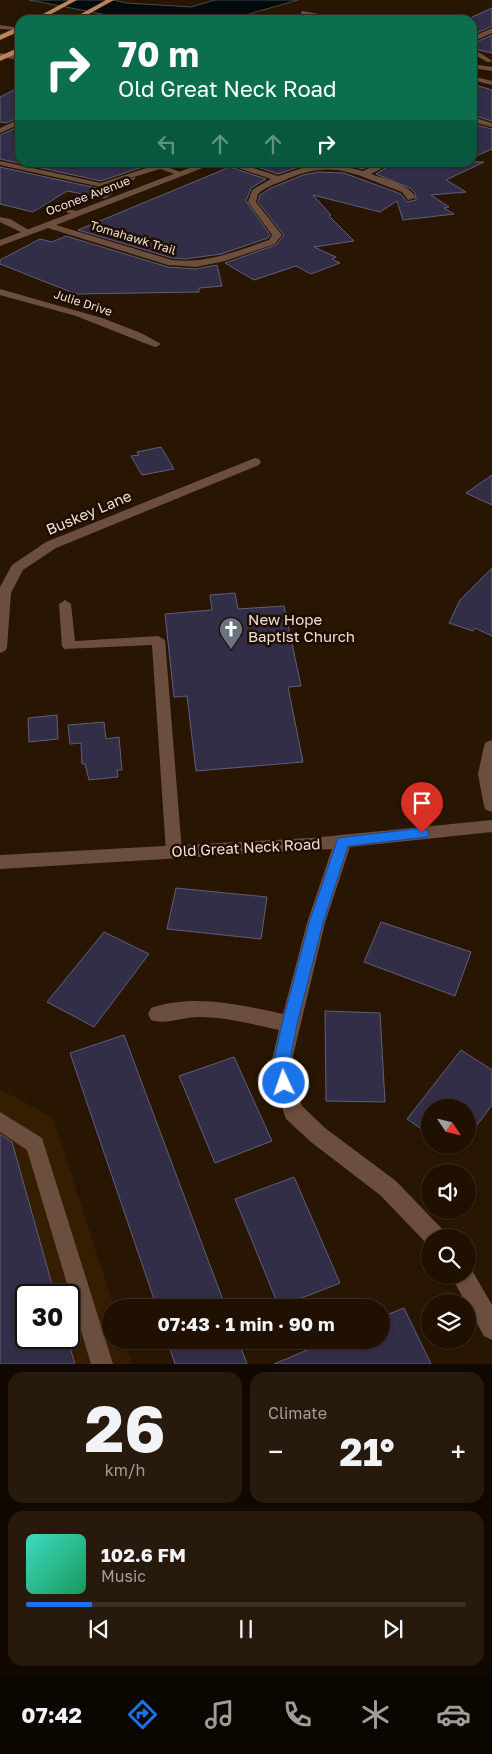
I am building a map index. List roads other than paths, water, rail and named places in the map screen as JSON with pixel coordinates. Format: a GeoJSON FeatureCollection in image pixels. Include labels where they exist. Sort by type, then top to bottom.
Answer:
{"type":"FeatureCollection","features":[{"type":"Feature","properties":{"kind":"main road"},"geometry":{"type":"LineString","coordinates":[[45,15],[74,0]]}},
{"type":"Feature","properties":{"kind":"main road"},"geometry":{"type":"LineString","coordinates":[[82,15],[111,0]]}},
{"type":"Feature","properties":{"kind":"main road"},"geometry":{"type":"LineString","coordinates":[[0,38],[15,31]]}},
{"type":"Feature","properties":{"kind":"main road"},"geometry":{"type":"LineString","coordinates":[[2,57],[15,51]]}},
{"type":"Feature","properties":{"kind":"street"},"geometry":{"type":"LineString","coordinates":[[303,13],[313,15]]}},
{"type":"Feature","properties":{"kind":"street"},"geometry":{"type":"LineString","coordinates":[[477,38],[492,30]]}},
{"type":"Feature","properties":{"kind":"street"},"geometry":{"type":"LineString","coordinates":[[477,53],[491,60]]}},
{"type":"Feature","properties":{"kind":"street"},"geometry":{"type":"LineString","coordinates":[[2,57],[15,58]]}},
{"type":"Feature","properties":{"kind":"street"},"geometry":{"type":"LineString","coordinates":[[477,64],[491,60]]}},
{"type":"Feature","properties":{"kind":"street"},"geometry":{"type":"LineString","coordinates":[[477,66],[492,69]]}},
{"type":"Feature","properties":{"kind":"street"},"geometry":{"type":"LineString","coordinates":[[477,80],[492,83]]}},
{"type":"Feature","properties":{"kind":"street"},"geometry":{"type":"LineString","coordinates":[[488,124],[492,119]]}},
{"type":"Feature","properties":{"kind":"street","name":"Oconee Avenue"},"geometry":{"type":"LineString","coordinates":[[0,243],[201,167]]}},
{"type":"Feature","properties":{"kind":"street"},"geometry":{"type":"LineString","coordinates":[[240,167],[278,180]]}},
{"type":"Feature","properties":{"kind":"street","name":"Tomahawk Trail"},"geometry":{"type":"LineString","coordinates":[[47,225],[171,263],[199,264],[265,244],[275,238],[277,235],[252,202],[252,197],[260,187],[312,167]]}},
{"type":"Feature","properties":{"kind":"street","name":"Tomahawk Trail"},"geometry":{"type":"LineString","coordinates":[[340,167],[405,190],[411,195],[411,198]]}},
{"type":"Feature","properties":{"kind":"street"},"geometry":{"type":"LineString","coordinates":[[362,175],[379,167]]}},
{"type":"Feature","properties":{"kind":"street","name":"Julie Drive"},"geometry":{"type":"LineString","coordinates":[[0,292],[54,306],[123,330],[156,344]]}},
{"type":"Feature","properties":{"kind":"street","name":"Buskey Lane"},"geometry":{"type":"LineString","coordinates":[[0,648],[4,593],[17,568],[51,545],[255,462]]}},
{"type":"Feature","properties":{"kind":"street"},"geometry":{"type":"LineString","coordinates":[[492,746],[486,774],[492,806]]}},
{"type":"Feature","properties":{"kind":"street","name":"Old Great Neck Road"},"geometry":{"type":"LineString","coordinates":[[0,862],[342,842],[492,826]]}},
{"type":"Feature","properties":{"kind":"street"},"geometry":{"type":"LineString","coordinates":[[342,842],[316,923],[290,1024],[282,1060],[284,1083],[293,1112],[318,1135],[388,1188],[429,1229]]}},
{"type":"Feature","properties":{"kind":"street"},"geometry":{"type":"LineString","coordinates":[[158,1014],[197,1009],[237,1012],[290,1024]]}},
{"type":"Feature","properties":{"kind":"street"},"geometry":{"type":"LineString","coordinates":[[467,1284],[492,1328]]}},
{"type":"Feature","properties":{"kind":"lane"},"geometry":{"type":"LineString","coordinates":[[0,27],[15,29]]}},
{"type":"Feature","properties":{"kind":"lane"},"geometry":{"type":"LineString","coordinates":[[0,131],[15,124]]}},
{"type":"Feature","properties":{"kind":"lane"},"geometry":{"type":"LineString","coordinates":[[0,163],[15,166]]}},
{"type":"Feature","properties":{"kind":"lane"},"geometry":{"type":"LineString","coordinates":[[18,167],[101,185],[160,167],[182,174]]}},
{"type":"Feature","properties":{"kind":"lane"},"geometry":{"type":"LineString","coordinates":[[54,208],[77,213]]}},
{"type":"Feature","properties":{"kind":"lane"},"geometry":{"type":"LineString","coordinates":[[0,219],[28,232]]}},
{"type":"Feature","properties":{"kind":"lane"},"geometry":{"type":"LineString","coordinates":[[65,604],[68,646],[158,640],[174,852]]}},
{"type":"Feature","properties":{"kind":"lane"},"geometry":{"type":"LineString","coordinates":[[0,1121],[35,1144],[102,1364]]}},
{"type":"Feature","properties":{"kind":"place","name":"New Hope Baptist Church"},"geometry":{"type":"Point","coordinates":[231,650]}}]}
